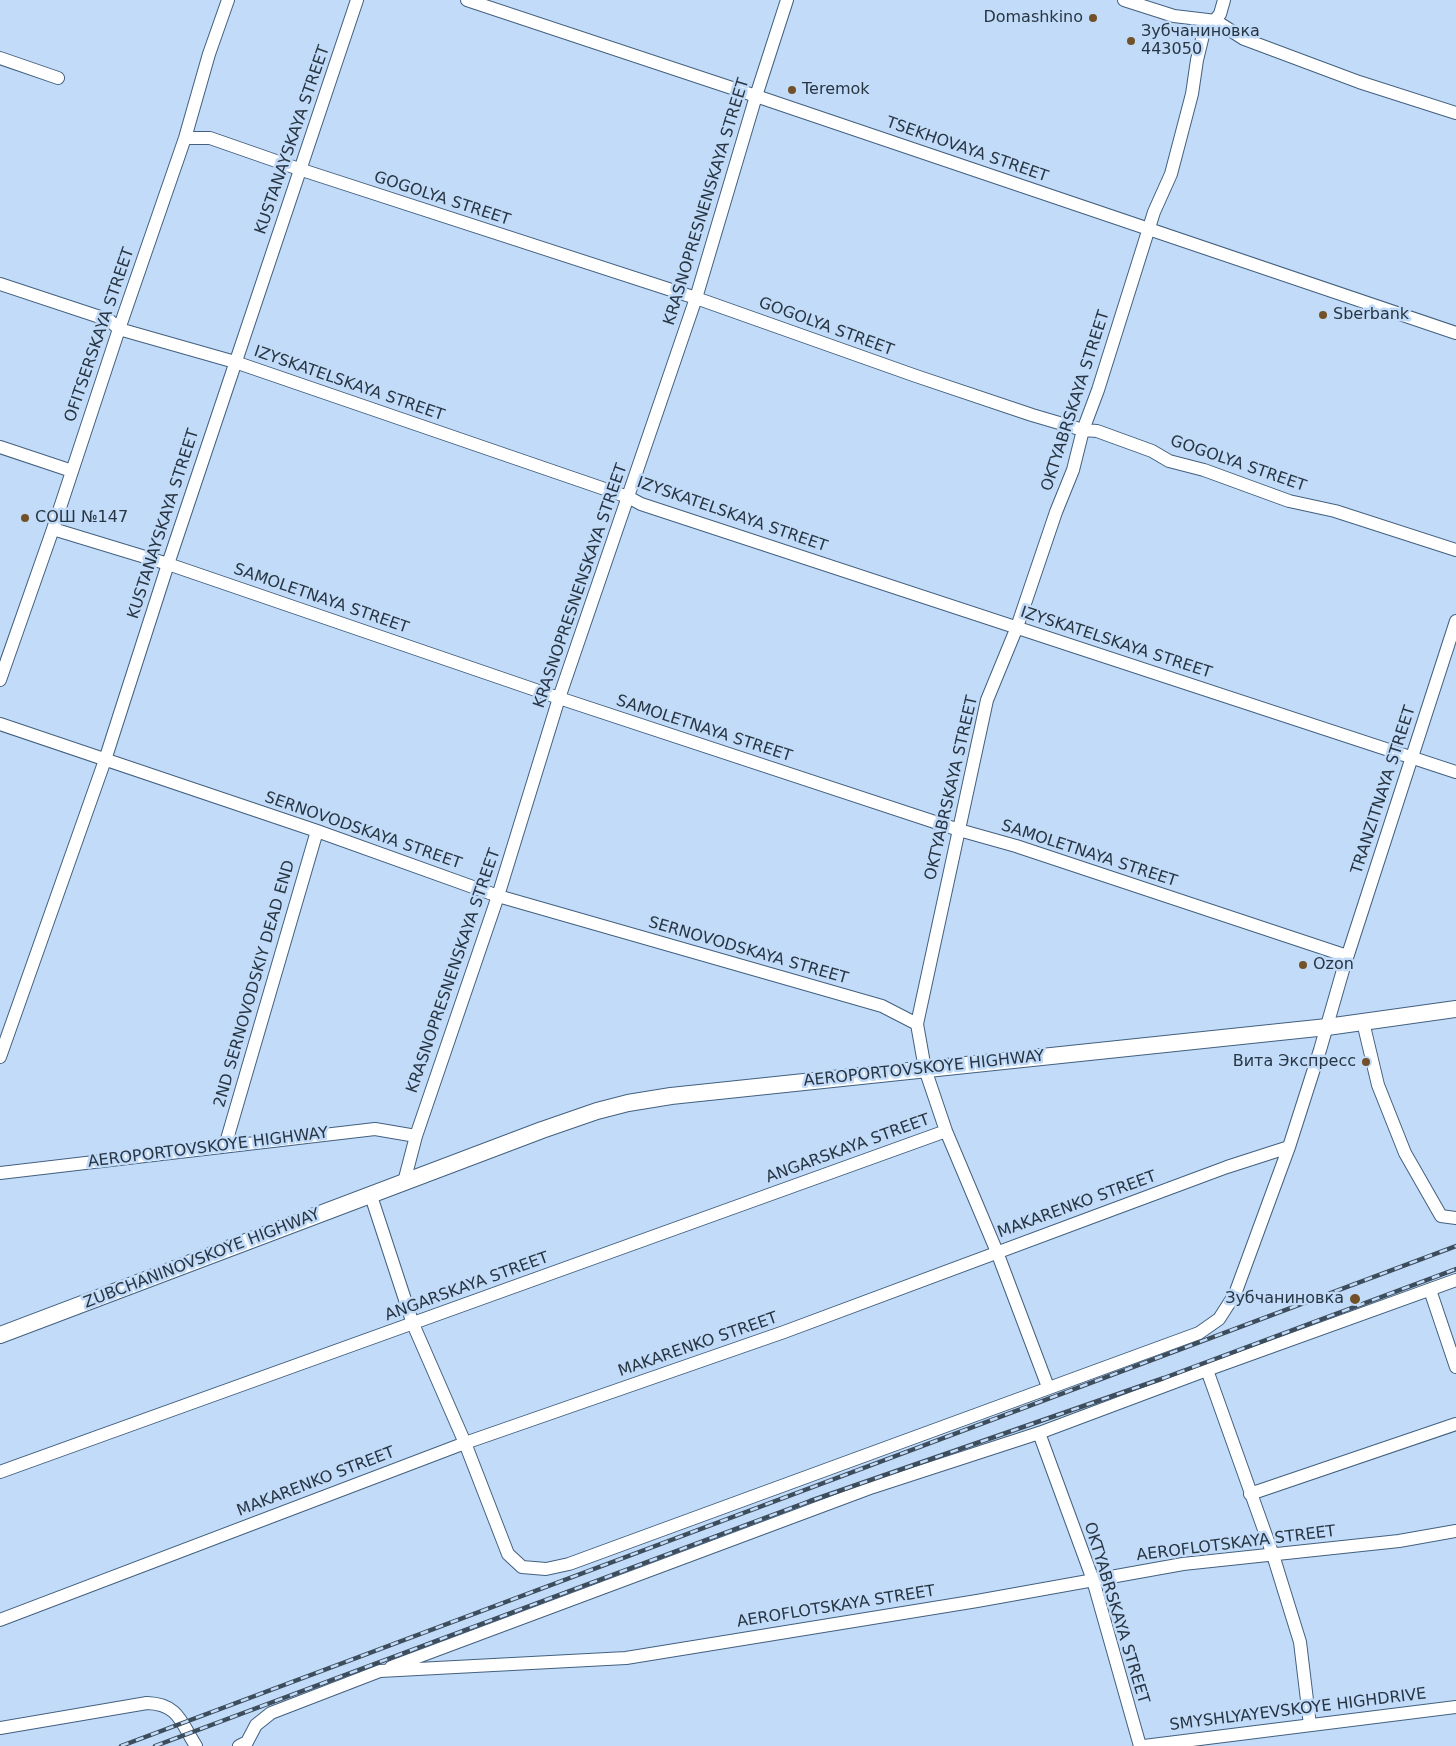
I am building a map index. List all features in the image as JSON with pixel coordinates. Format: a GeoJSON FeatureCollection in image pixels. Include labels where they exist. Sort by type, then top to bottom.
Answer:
{"type":"FeatureCollection","features":[{"type":"Feature","properties":{"kind":"main road","name":"AEROPORTOVSKOYE HIGHWAY"},"geometry":{"type":"LineString","coordinates":[[404,1182],[551,1127],[597,1111],[628,1103],[671,1096],[1327,1027],[1456,1009]]}},
{"type":"Feature","properties":{"kind":"main road","name":"ZUBCHANINOVSKOYE HIGHWAY"},"geometry":{"type":"LineString","coordinates":[[0,1335],[404,1182]]}},
{"type":"Feature","properties":{"kind":"street","name":"OFITSERSKAYA STREET"},"geometry":{"type":"LineString","coordinates":[[0,680],[53,529],[118,329],[185,138],[209,54],[228,0]]}},
{"type":"Feature","properties":{"kind":"street","name":"KUSTANAYSKAYA STREET"},"geometry":{"type":"LineString","coordinates":[[0,1057],[105,760],[168,564],[357,0]]}},
{"type":"Feature","properties":{"kind":"street","name":"TSEKHOVAYA STREET"},"geometry":{"type":"LineString","coordinates":[[467,0],[1149,228],[1456,333]]}},
{"type":"Feature","properties":{"kind":"street","name":"KRASNOPRESNENSKAYA STREET"},"geometry":{"type":"LineString","coordinates":[[404,1182],[416,1136],[498,896],[559,698],[696,298],[756,96],[787,0]]}},
{"type":"Feature","properties":{"kind":"street"},"geometry":{"type":"LineString","coordinates":[[1124,0],[1174,16],[1216,21],[1244,39],[1359,82],[1456,114]]}},
{"type":"Feature","properties":{"kind":"street","name":"OKTYABRSKAYA STREET"},"geometry":{"type":"LineString","coordinates":[[1048,1387],[997,1252],[946,1131],[925,1069],[917,1024],[987,700],[1018,627],[1056,512],[1073,470],[1083,430],[1098,390],[1149,228],[1171,174],[1192,94],[1203,35],[1216,21],[1224,0]]}},
{"type":"Feature","properties":{"kind":"street"},"geometry":{"type":"LineString","coordinates":[[0,58],[58,78]]}},
{"type":"Feature","properties":{"kind":"street","name":"GOGOLYA STREET"},"geometry":{"type":"LineString","coordinates":[[185,138],[210,138],[299,170],[696,298],[1032,415],[1083,430],[1097,431],[1152,451],[1169,461],[1204,470],[1289,502],[1335,511],[1456,550]]}},
{"type":"Feature","properties":{"kind":"street","name":"IZYSKATELSKAYA STREET"},"geometry":{"type":"LineString","coordinates":[[0,284],[109,320],[118,329],[235,362],[628,497],[641,504],[1456,772]]}},
{"type":"Feature","properties":{"kind":"street"},"geometry":{"type":"LineString","coordinates":[[0,447],[72,471]]}},
{"type":"Feature","properties":{"kind":"street","name":"SAMOLETNAYA STREET"},"geometry":{"type":"LineString","coordinates":[[53,529],[168,564],[559,698],[959,830],[1016,846],[1347,956]]}},
{"type":"Feature","properties":{"kind":"street","name":"TRANZITNAYA STREET"},"geometry":{"type":"LineString","coordinates":[[1327,1027],[1347,956],[1456,621]]}},
{"type":"Feature","properties":{"kind":"street","name":"SERNOVODSKAYA STREET"},"geometry":{"type":"LineString","coordinates":[[0,724],[316,831],[498,896],[882,1006],[917,1024]]}},
{"type":"Feature","properties":{"kind":"street","name":"2ND SERNOVODSKIY DEAD END"},"geometry":{"type":"LineString","coordinates":[[225,1146],[316,831]]}},
{"type":"Feature","properties":{"kind":"street"},"geometry":{"type":"LineString","coordinates":[[1364,1022],[1378,1085],[1405,1153],[1441,1216],[1456,1218]]}},
{"type":"Feature","properties":{"kind":"street"},"geometry":{"type":"LineString","coordinates":[[371,1196],[413,1324],[465,1443],[508,1554],[522,1567],[546,1569],[569,1564],[1199,1333],[1219,1319],[1235,1294],[1289,1147],[1327,1027]]}},
{"type":"Feature","properties":{"kind":"street","name":"AEROPORTOVSKOYE HIGHWAY"},"geometry":{"type":"LineString","coordinates":[[0,1173],[375,1129],[416,1136]]}},
{"type":"Feature","properties":{"kind":"street","name":"ANGARSKAYA STREET"},"geometry":{"type":"LineString","coordinates":[[0,1472],[946,1131]]}},
{"type":"Feature","properties":{"kind":"street","name":"MAKARENKO STREET"},"geometry":{"type":"LineString","coordinates":[[0,1620],[465,1443],[784,1332],[1227,1167],[1289,1147]]}},
{"type":"Feature","properties":{"kind":"street"},"geometry":{"type":"LineString","coordinates":[[380,1671],[873,1487],[1039,1433],[1456,1280]]}},
{"type":"Feature","properties":{"kind":"street"},"geometry":{"type":"LineString","coordinates":[[1430,1290],[1456,1367]]}},
{"type":"Feature","properties":{"kind":"street"},"geometry":{"type":"LineString","coordinates":[[1207,1370],[1273,1555],[1300,1642],[1310,1725]]}},
{"type":"Feature","properties":{"kind":"street"},"geometry":{"type":"LineString","coordinates":[[1250,1494],[1456,1424]]}},
{"type":"Feature","properties":{"kind":"street","name":"OKTYABRSKAYA STREET"},"geometry":{"type":"LineString","coordinates":[[1039,1433],[1093,1580],[1140,1746]]}},
{"type":"Feature","properties":{"kind":"street","name":"AEROFLOTSKAYA STREET"},"geometry":{"type":"LineString","coordinates":[[239,1746],[247,1742],[256,1725],[271,1714],[380,1671],[626,1658],[1183,1564],[1399,1542],[1456,1531]]}},
{"type":"Feature","properties":{"kind":"street"},"geometry":{"type":"LineString","coordinates":[[0,1728],[147,1703],[158,1703],[172,1709],[183,1723],[196,1746]]}},
{"type":"Feature","properties":{"kind":"street","name":"SMYSHLYAYEVSKOYE HIGHDRIVE"},"geometry":{"type":"LineString","coordinates":[[1144,1746],[1456,1707]]}},
{"type":"Feature","properties":{"kind":"railway"},"geometry":{"type":"LineString","coordinates":[[121,1746],[1456,1246]]}},
{"type":"Feature","properties":{"kind":"railway"},"geometry":{"type":"LineString","coordinates":[[155,1746],[810,1501],[1164,1378],[1456,1269]]}},
{"type":"Feature","properties":{"kind":"place","name":"Domashkino"},"geometry":{"type":"Point","coordinates":[1093,18]}},
{"type":"Feature","properties":{"kind":"place","name":"Зубчаниновка 443050"},"geometry":{"type":"Point","coordinates":[1131,41]}},
{"type":"Feature","properties":{"kind":"place","name":"Teremok"},"geometry":{"type":"Point","coordinates":[792,90]}},
{"type":"Feature","properties":{"kind":"place","name":"Sberbank"},"geometry":{"type":"Point","coordinates":[1323,315]}},
{"type":"Feature","properties":{"kind":"place","name":"СОШ №147"},"geometry":{"type":"Point","coordinates":[25,518]}},
{"type":"Feature","properties":{"kind":"place","name":"Ozon"},"geometry":{"type":"Point","coordinates":[1303,965]}},
{"type":"Feature","properties":{"kind":"place","name":"Вита Экспресс"},"geometry":{"type":"Point","coordinates":[1366,1062]}},
{"type":"Feature","properties":{"kind":"place","name":"Зубчаниновка"},"geometry":{"type":"Point","coordinates":[1355,1299]}}]}
